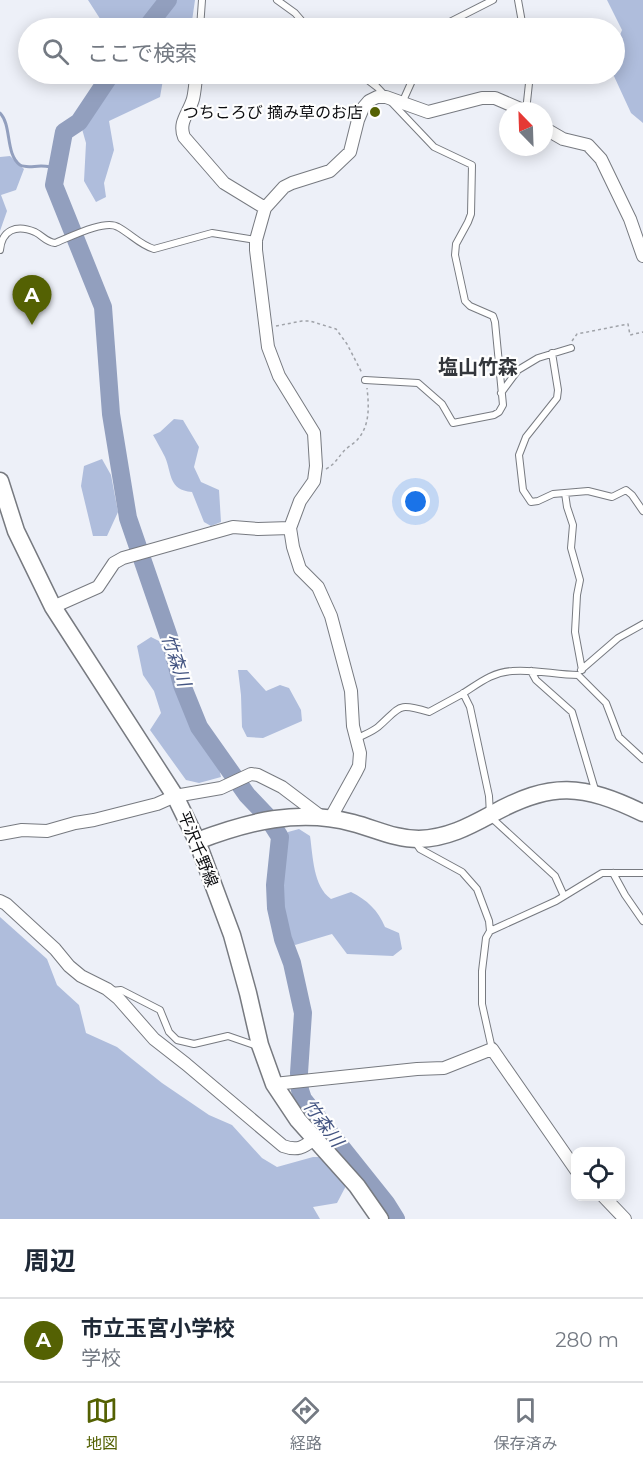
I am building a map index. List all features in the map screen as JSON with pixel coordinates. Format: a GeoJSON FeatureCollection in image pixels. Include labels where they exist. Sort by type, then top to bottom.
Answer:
{"type":"FeatureCollection","features":[{"type":"Feature","properties":{"kind":"main road","name":"平沢千野線"},"geometry":{"type":"LineString","coordinates":[[0,481],[16,531],[53,607],[175,796],[197,841],[232,935],[260,1045],[282,1083],[285,1102],[314,1139],[357,1186],[380,1219]]}},
{"type":"Feature","properties":{"kind":"main road"},"geometry":{"type":"LineString","coordinates":[[197,841],[253,823],[281,817],[327,819],[353,823],[401,838],[436,837],[452,834],[515,802],[542,792],[560,790],[596,793],[643,813]]}},
{"type":"Feature","properties":{"kind":"street"},"geometry":{"type":"LineString","coordinates":[[195,84],[193,100],[182,122],[181,131],[184,137],[224,183],[265,208]]}},
{"type":"Feature","properties":{"kind":"street"},"geometry":{"type":"LineString","coordinates":[[0,834],[22,830],[47,831],[157,804],[175,796],[221,788],[245,775],[258,775],[282,787],[327,819],[359,766],[360,753],[356,739],[351,690],[331,616],[318,587],[298,565],[290,528],[300,501],[314,481],[314,433],[274,365],[265,328],[256,240],[265,208],[284,187],[336,168],[353,148],[358,120],[369,101],[377,97],[386,97],[428,112],[482,98],[495,98],[504,102]]}},
{"type":"Feature","properties":{"kind":"street"},"geometry":{"type":"LineString","coordinates":[[553,133],[563,139],[588,145],[601,159],[630,219],[643,256]]}},
{"type":"Feature","properties":{"kind":"street"},"geometry":{"type":"LineString","coordinates":[[53,607],[98,587],[114,563],[123,558],[233,527],[290,528]]}},
{"type":"Feature","properties":{"kind":"street"},"geometry":{"type":"LineString","coordinates":[[0,901],[55,949],[69,966],[81,976],[110,991],[154,1039],[283,1146],[297,1149],[304,1147],[314,1139]]}},
{"type":"Feature","properties":{"kind":"street"},"geometry":{"type":"LineString","coordinates":[[282,1083],[444,1068],[492,1049],[571,1163]]}},
{"type":"Feature","properties":{"kind":"street"},"geometry":{"type":"LineString","coordinates":[[607,1201],[625,1219]]}},
{"type":"Feature","properties":{"kind":"lane"},"geometry":{"type":"LineString","coordinates":[[201,18],[202,0]]}},
{"type":"Feature","properties":{"kind":"lane"},"geometry":{"type":"LineString","coordinates":[[278,0],[299,18]]}},
{"type":"Feature","properties":{"kind":"lane"},"geometry":{"type":"LineString","coordinates":[[458,18],[493,0]]}},
{"type":"Feature","properties":{"kind":"lane"},"geometry":{"type":"LineString","coordinates":[[510,0],[518,1],[521,18]]}},
{"type":"Feature","properties":{"kind":"lane"},"geometry":{"type":"LineString","coordinates":[[365,380],[418,383],[442,404],[453,423],[494,416],[503,405],[495,322],[493,316],[470,306],[465,301],[455,255],[456,244],[471,214],[472,165],[434,147],[373,84]]}},
{"type":"Feature","properties":{"kind":"lane"},"geometry":{"type":"LineString","coordinates":[[402,103],[411,84]]}},
{"type":"Feature","properties":{"kind":"lane"},"geometry":{"type":"LineString","coordinates":[[526,102],[529,84]]}},
{"type":"Feature","properties":{"kind":"lane"},"geometry":{"type":"LineString","coordinates":[[0,250],[1,239],[5,233],[14,229],[35,232],[47,242],[56,243],[102,225],[115,225],[145,246],[154,249],[212,233],[256,240]]}},
{"type":"Feature","properties":{"kind":"lane"},"geometry":{"type":"LineString","coordinates":[[501,393],[519,370],[538,358],[571,348]]}},
{"type":"Feature","properties":{"kind":"lane"},"geometry":{"type":"LineString","coordinates":[[552,353],[558,390],[557,398],[526,437],[519,455],[523,490],[531,502],[553,494],[588,491],[612,497],[626,490],[643,511]]}},
{"type":"Feature","properties":{"kind":"lane"},"geometry":{"type":"LineString","coordinates":[[566,493],[567,507],[573,525],[571,548],[580,580],[575,632],[580,672],[606,704],[619,737],[643,759]]}},
{"type":"Feature","properties":{"kind":"lane"},"geometry":{"type":"LineString","coordinates":[[356,739],[376,728],[399,708],[409,706],[429,712],[485,678],[510,671],[564,675],[580,672],[618,638],[643,624]]}},
{"type":"Feature","properties":{"kind":"lane"},"geometry":{"type":"LineString","coordinates":[[531,671],[536,680],[572,712],[596,793]]}},
{"type":"Feature","properties":{"kind":"lane"},"geometry":{"type":"LineString","coordinates":[[463,693],[470,707],[489,796],[490,814],[555,876],[564,896]]}},
{"type":"Feature","properties":{"kind":"lane"},"geometry":{"type":"LineString","coordinates":[[413,839],[420,849],[462,872],[477,889],[489,921],[490,931]]}},
{"type":"Feature","properties":{"kind":"lane"},"geometry":{"type":"LineString","coordinates":[[613,873],[643,921]]}},
{"type":"Feature","properties":{"kind":"lane"},"geometry":{"type":"LineString","coordinates":[[492,1049],[482,1004],[482,971],[486,938],[490,931],[564,896],[597,875],[643,873]]}},
{"type":"Feature","properties":{"kind":"lane"},"geometry":{"type":"LineString","coordinates":[[110,991],[121,990],[160,1010],[169,1032],[177,1040],[194,1044],[228,1036],[255,1047],[260,1045]]}},
{"type":"Feature","properties":{"kind":"path"},"geometry":{"type":"LineString","coordinates":[[265,328],[310,321],[336,329],[347,344],[365,380],[368,418],[366,425],[357,440],[343,452],[337,462],[315,474]]}},
{"type":"Feature","properties":{"kind":"path"},"geometry":{"type":"LineString","coordinates":[[571,348],[572,338],[577,334],[628,324],[630,335],[643,332]]}},
{"type":"Feature","properties":{"kind":"shaded area"},"geometry":{"type":"Polygon","coordinates":[[[88,0],[195,0],[192,18],[100,18],[88,0]]]}},
{"type":"Feature","properties":{"kind":"shaded area"},"geometry":{"type":"Polygon","coordinates":[[[607,0],[643,0],[643,123],[631,113],[618,84],[625,84],[625,18],[616,18],[607,0]]]}},
{"type":"Feature","properties":{"kind":"shaded area"},"geometry":{"type":"Polygon","coordinates":[[[113,84],[162,84],[160,97],[109,121],[114,150],[104,183],[106,197],[96,202],[84,181],[86,143],[82,129],[113,84]]]}},
{"type":"Feature","properties":{"kind":"shaded area"},"geometry":{"type":"Polygon","coordinates":[[[10,156],[24,169],[16,190],[1,195],[7,211],[0,231],[0,157],[10,156]]]}},
{"type":"Feature","properties":{"kind":"shaded area"},"geometry":{"type":"Polygon","coordinates":[[[174,419],[183,420],[199,447],[194,467],[201,482],[219,490],[221,522],[211,526],[204,522],[192,492],[179,488],[172,480],[165,457],[153,435],[160,432],[174,419]]]}},
{"type":"Feature","properties":{"kind":"shaded area"},"geometry":{"type":"Polygon","coordinates":[[[102,459],[111,475],[118,512],[107,536],[93,536],[81,486],[84,466],[102,459]]]}},
{"type":"Feature","properties":{"kind":"shaded area"},"geometry":{"type":"Polygon","coordinates":[[[151,637],[165,644],[184,701],[204,744],[217,759],[221,777],[199,783],[186,780],[150,730],[161,713],[154,691],[143,675],[137,646],[151,637]]]}},
{"type":"Feature","properties":{"kind":"shaded area"},"geometry":{"type":"Polygon","coordinates":[[[238,670],[247,670],[266,691],[280,685],[289,688],[301,710],[302,721],[263,738],[247,737],[242,727],[238,670]]]}},
{"type":"Feature","properties":{"kind":"shaded area"},"geometry":{"type":"Polygon","coordinates":[[[299,829],[310,836],[317,879],[325,893],[331,899],[351,892],[362,898],[375,911],[385,927],[399,933],[402,949],[393,956],[347,954],[332,934],[295,945],[284,921],[281,891],[288,832],[299,829]]]}},
{"type":"Feature","properties":{"kind":"shaded area"},"geometry":{"type":"Polygon","coordinates":[[[0,917],[47,959],[57,985],[79,1005],[86,1033],[117,1047],[162,1083],[209,1115],[232,1125],[262,1158],[277,1167],[313,1157],[330,1157],[348,1182],[337,1203],[313,1207],[320,1219],[0,1219],[0,917]]]}},
{"type":"Feature","properties":{"kind":"waterway","name":"竹森川"},"geometry":{"type":"LineString","coordinates":[[154,18],[168,0]]}},
{"type":"Feature","properties":{"kind":"waterway","name":"竹森川"},"geometry":{"type":"LineString","coordinates":[[104,84],[79,122],[64,132],[54,185],[103,307],[111,414],[128,518],[170,640],[182,685],[199,727],[280,837],[275,885],[276,908],[303,1013],[299,1073],[303,1099],[386,1203],[396,1219]]}},
{"type":"Feature","properties":{"kind":"waterway"},"geometry":{"type":"LineString","coordinates":[[0,113],[4,118],[12,154],[20,165],[46,166],[57,169]]}},
{"type":"Feature","properties":{"kind":"place","name":"つちころび 摘み草のお店"},"geometry":{"type":"Point","coordinates":[375,112]}},
{"type":"Feature","properties":{"kind":"place","name":"市立玉宮小学校"},"geometry":{"type":"Point","coordinates":[32,325]}},
{"type":"Feature","properties":{"kind":"district","name":"塩山竹森"},"geometry":{"type":"Point","coordinates":[478,367]}}]}
